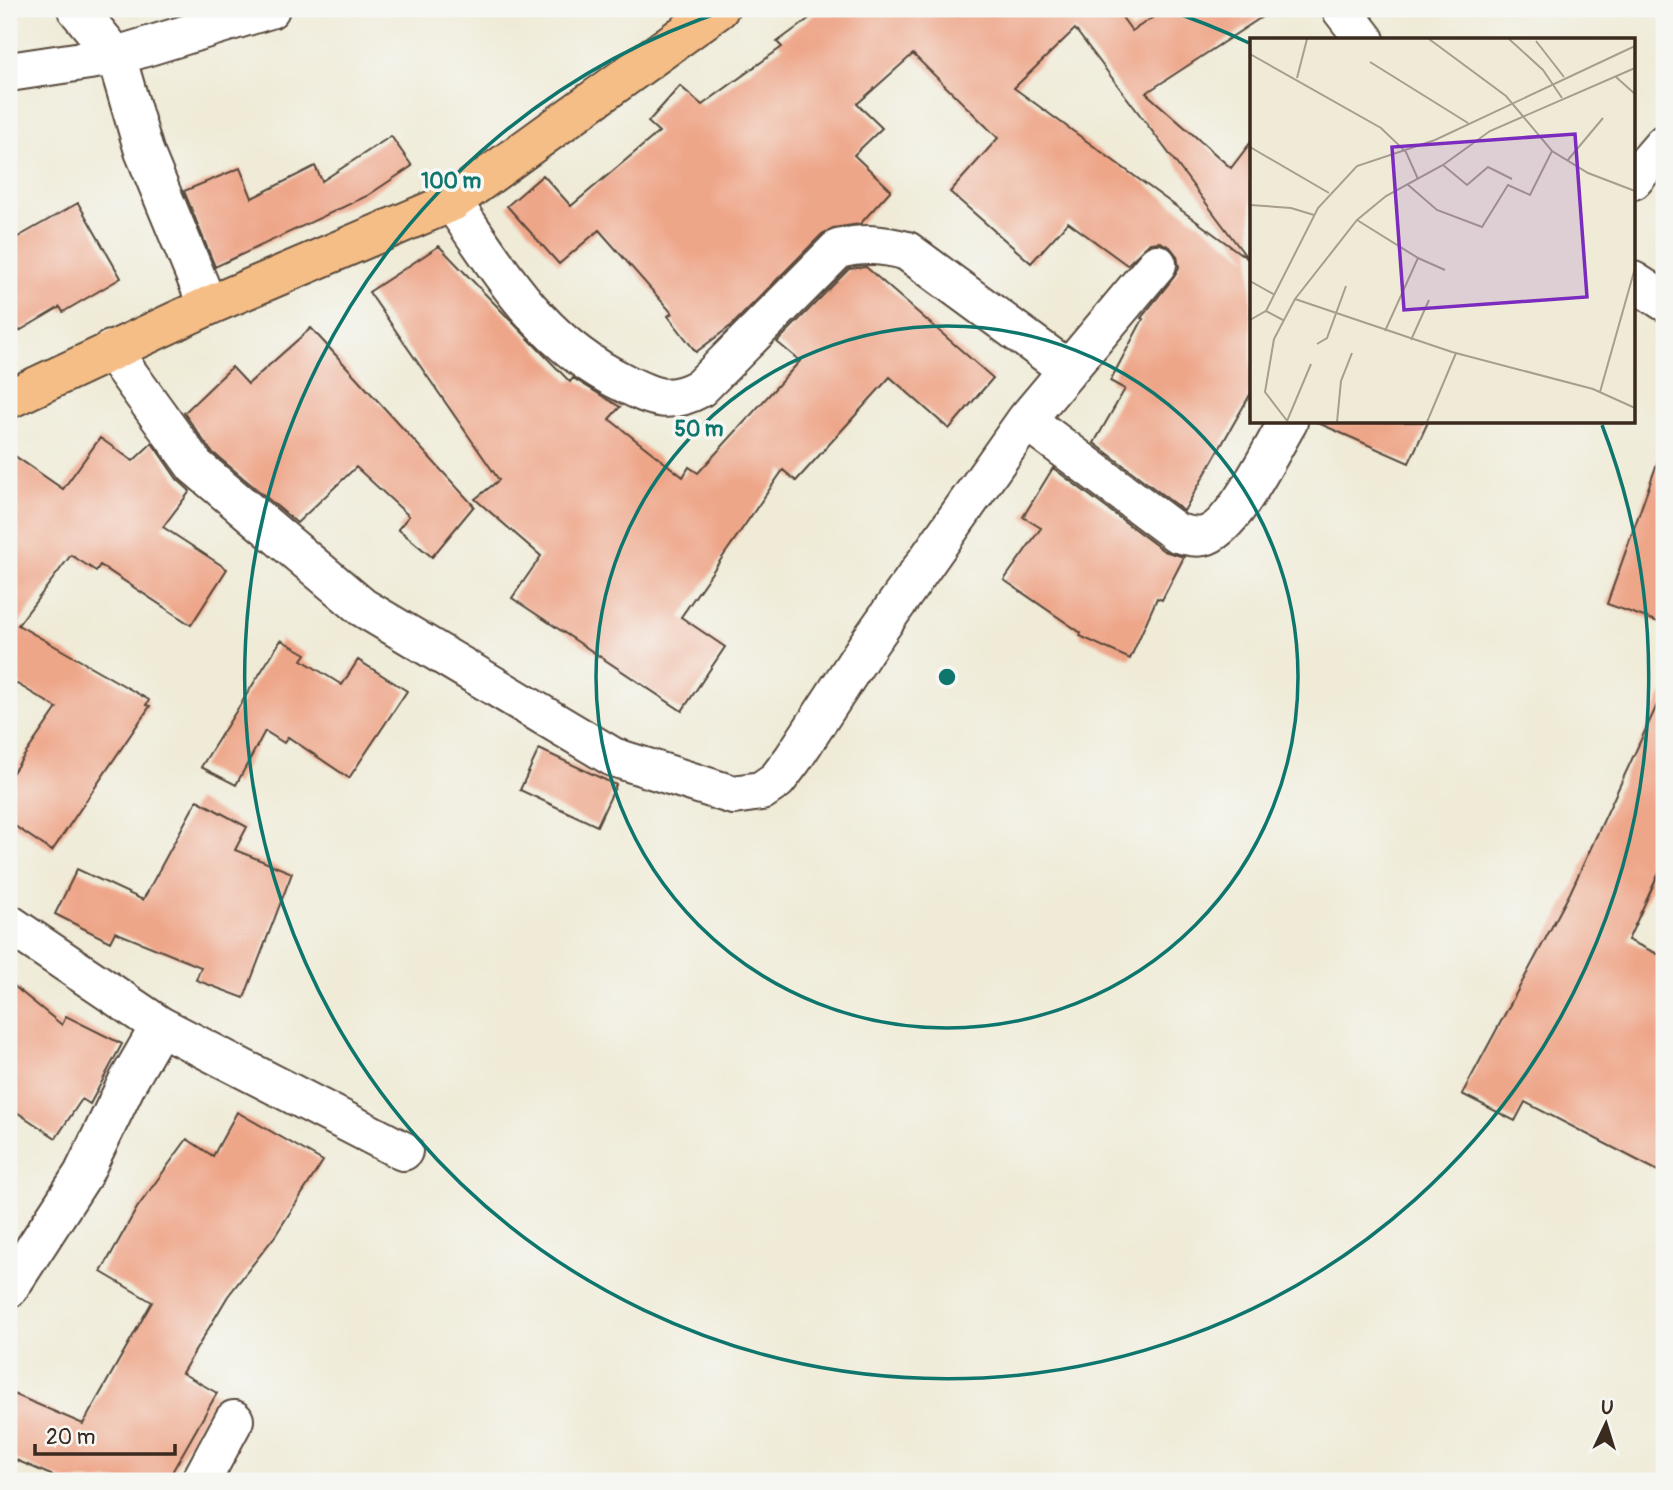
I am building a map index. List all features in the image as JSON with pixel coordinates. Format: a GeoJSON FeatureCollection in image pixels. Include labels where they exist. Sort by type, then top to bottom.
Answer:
{"type":"FeatureCollection","features":[{"type":"Feature","properties":{"kind":"main road"},"geometry":{"type":"LineString","coordinates":[[9,398],[208,306],[452,202],[719,9]]}},
{"type":"Feature","properties":{"kind":"street"},"geometry":{"type":"LineString","coordinates":[[76,9],[121,72],[144,151],[208,306]]}},
{"type":"Feature","properties":{"kind":"street"},"geometry":{"type":"LineString","coordinates":[[9,72],[121,72],[270,9]]}},
{"type":"Feature","properties":{"kind":"street"},"geometry":{"type":"LineString","coordinates":[[1340,9],[1363,38]]}},
{"type":"Feature","properties":{"kind":"street"},"geometry":{"type":"LineString","coordinates":[[1634,179],[1664,144]]}},
{"type":"Feature","properties":{"kind":"street"},"geometry":{"type":"LineString","coordinates":[[452,202],[532,315],[588,365],[654,398],[687,395],[700,388],[838,249],[860,244],[883,244],[907,251],[1066,369]]}},
{"type":"Feature","properties":{"kind":"street"},"geometry":{"type":"LineString","coordinates":[[111,350],[195,466],[362,607],[613,757],[733,795],[761,791],[777,779],[793,759],[867,646],[1026,420],[1066,369],[1157,264]]}},
{"type":"Feature","properties":{"kind":"street"},"geometry":{"type":"LineString","coordinates":[[1634,282],[1664,301]]}},
{"type":"Feature","properties":{"kind":"street"},"geometry":{"type":"LineString","coordinates":[[1026,420],[1177,533],[1193,537],[1206,536],[1218,529],[1232,512],[1286,424]]}},
{"type":"Feature","properties":{"kind":"street"},"geometry":{"type":"LineString","coordinates":[[9,924],[160,1026],[404,1151]]}},
{"type":"Feature","properties":{"kind":"street"},"geometry":{"type":"LineString","coordinates":[[9,1288],[83,1174],[127,1083],[160,1026]]}},
{"type":"Feature","properties":{"kind":"street"},"geometry":{"type":"LineString","coordinates":[[201,1481],[234,1420]]}},
{"type":"Feature","properties":{"kind":"building"},"geometry":{"type":"Polygon","coordinates":[[[822,9],[1116,9],[1132,31],[1166,9],[1274,9],[1146,93],[1231,168],[1250,143],[1250,395],[1184,511],[1094,443],[1125,389],[1110,381],[1143,319],[1141,318],[1174,277],[1179,267],[1177,256],[1170,247],[1160,242],[1150,243],[1127,265],[1068,222],[1031,263],[950,192],[998,138],[913,54],[857,104],[882,128],[854,155],[891,190],[860,224],[833,228],[822,234],[732,325],[696,352],[668,316],[672,313],[599,230],[559,264],[507,206],[543,175],[571,206],[659,132],[648,122],[680,86],[702,105],[782,47],[777,42],[822,9]],[[1075,29],[1014,88],[1248,259],[1075,29]]]}},
{"type":"Feature","properties":{"kind":"building"},"geometry":{"type":"Polygon","coordinates":[[[391,136],[412,166],[367,196],[215,267],[184,191],[240,168],[252,198],[315,166],[322,181],[391,136]]]}},
{"type":"Feature","properties":{"kind":"building"},"geometry":{"type":"Polygon","coordinates":[[[78,203],[121,278],[63,312],[60,307],[9,337],[9,242],[78,203]]]}},
{"type":"Feature","properties":{"kind":"building"},"geometry":{"type":"Polygon","coordinates":[[[439,246],[570,382],[573,378],[620,407],[609,419],[683,477],[689,467],[698,473],[800,361],[777,342],[849,269],[866,267],[993,378],[949,429],[890,377],[796,481],[783,470],[681,617],[725,647],[682,711],[512,598],[541,556],[475,499],[499,480],[369,292],[439,246]]]}},
{"type":"Feature","properties":{"kind":"building"},"geometry":{"type":"Polygon","coordinates":[[[311,328],[474,506],[432,557],[398,529],[409,516],[356,467],[297,523],[211,451],[184,413],[232,367],[248,384],[311,328]]]}},
{"type":"Feature","properties":{"kind":"building"},"geometry":{"type":"Polygon","coordinates":[[[1321,424],[1427,424],[1409,463],[1321,424]]]}},
{"type":"Feature","properties":{"kind":"building"},"geometry":{"type":"Polygon","coordinates":[[[100,438],[133,461],[152,443],[177,479],[190,491],[163,527],[227,569],[191,625],[100,565],[96,571],[71,555],[18,625],[149,700],[146,705],[150,706],[52,851],[9,822],[9,778],[57,708],[9,679],[9,452],[63,489],[100,438]]]}},
{"type":"Feature","properties":{"kind":"building"},"geometry":{"type":"Polygon","coordinates":[[[1659,458],[1664,459],[1664,624],[1607,604],[1659,458]]]}},
{"type":"Feature","properties":{"kind":"building"},"geometry":{"type":"Polygon","coordinates":[[[1053,468],[1164,551],[1184,557],[1162,600],[1157,598],[1130,659],[1080,636],[1081,633],[1004,580],[1041,528],[1023,517],[1053,468]]]}},
{"type":"Feature","properties":{"kind":"building"},"geometry":{"type":"Polygon","coordinates":[[[281,640],[306,654],[302,660],[342,685],[358,660],[407,691],[349,778],[288,737],[284,743],[265,731],[236,785],[201,767],[281,640]]]}},
{"type":"Feature","properties":{"kind":"building"},"geometry":{"type":"Polygon","coordinates":[[[1664,690],[1664,862],[1628,940],[1664,957],[1664,1174],[1525,1102],[1515,1121],[1462,1094],[1570,893],[1664,690]]]}},
{"type":"Feature","properties":{"kind":"building"},"geometry":{"type":"Polygon","coordinates":[[[539,749],[616,785],[597,826],[520,790],[539,749]]]}},
{"type":"Feature","properties":{"kind":"building"},"geometry":{"type":"Polygon","coordinates":[[[197,800],[247,827],[235,850],[292,873],[244,998],[196,980],[201,967],[115,932],[110,942],[55,914],[77,869],[143,900],[197,800]]]}},
{"type":"Feature","properties":{"kind":"building"},"geometry":{"type":"Polygon","coordinates":[[[9,982],[62,1025],[66,1016],[122,1044],[90,1104],[82,1099],[56,1138],[9,1107],[9,982]]]}},
{"type":"Feature","properties":{"kind":"building"},"geometry":{"type":"Polygon","coordinates":[[[237,1112],[323,1161],[275,1236],[228,1296],[182,1373],[217,1393],[167,1481],[65,1481],[9,1457],[9,1392],[83,1424],[152,1302],[101,1272],[137,1208],[187,1139],[213,1156],[237,1112]]]}}]}
